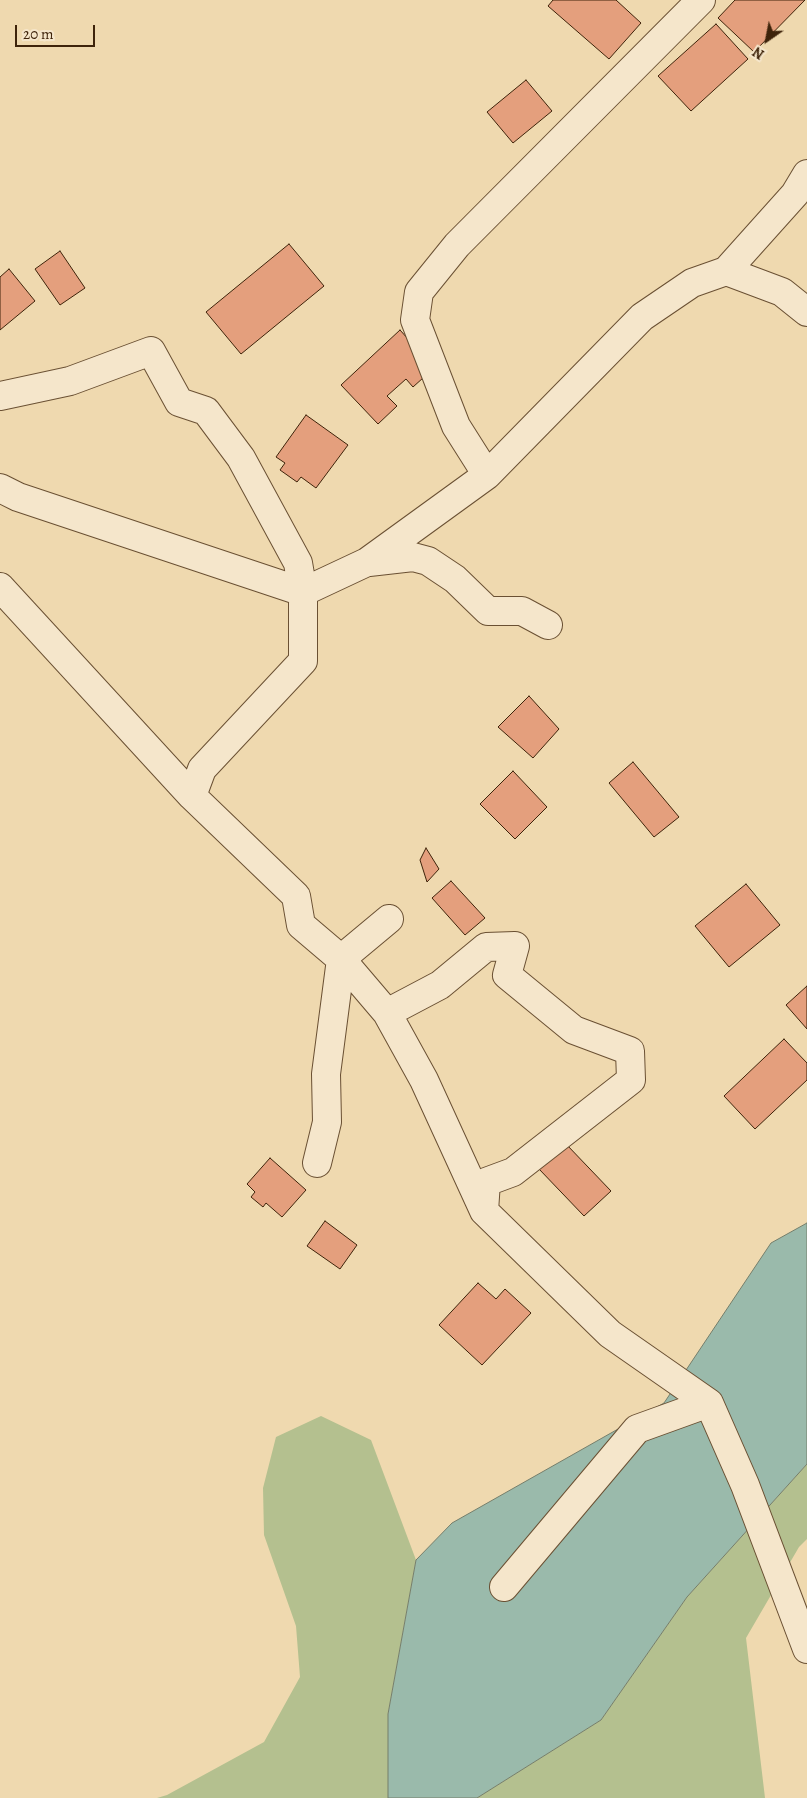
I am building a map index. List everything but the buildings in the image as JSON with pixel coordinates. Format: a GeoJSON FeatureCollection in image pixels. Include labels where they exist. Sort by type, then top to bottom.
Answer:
{"type":"FeatureCollection","features":[{"type":"Feature","properties":{"kind":"street"},"geometry":{"type":"LineString","coordinates":[[487,476],[456,426],[415,320],[419,292],[457,245],[701,0]]}},
{"type":"Feature","properties":{"kind":"street"},"geometry":{"type":"LineString","coordinates":[[0,488],[18,497],[303,592],[368,562],[487,476],[642,317],[692,282],[726,271],[795,194],[807,174]]}},
{"type":"Feature","properties":{"kind":"street"},"geometry":{"type":"LineString","coordinates":[[726,271],[782,292],[807,312]]}},
{"type":"Feature","properties":{"kind":"street"},"geometry":{"type":"LineString","coordinates":[[0,396],[70,381],[151,351],[179,402],[206,411],[241,458],[298,563],[303,592],[303,661],[202,768],[192,796]]}},
{"type":"Feature","properties":{"kind":"street"},"geometry":{"type":"LineString","coordinates":[[368,562],[413,557],[428,561],[455,579],[488,611],[522,611],[548,625]]}},
{"type":"Feature","properties":{"kind":"street"},"geometry":{"type":"LineString","coordinates":[[0,587],[192,796],[296,896],[301,925],[341,960],[388,1014],[424,1080],[484,1211],[610,1334],[709,1403],[745,1485],[807,1649]]}},
{"type":"Feature","properties":{"kind":"street"},"geometry":{"type":"LineString","coordinates":[[317,1162],[327,1122],[326,1074],[341,960],[388,919]]}},
{"type":"Feature","properties":{"kind":"street"},"geometry":{"type":"LineString","coordinates":[[388,1014],[440,985],[486,947],[515,946],[507,975],[574,1030],[630,1051],[631,1080],[513,1172],[486,1182],[484,1211]]}},
{"type":"Feature","properties":{"kind":"street"},"geometry":{"type":"LineString","coordinates":[[504,1587],[637,1429],[709,1403]]}},
{"type":"Feature","properties":{"kind":"green space"},"geometry":{"type":"Polygon","coordinates":[[[321,1416],[371,1440],[416,1560],[388,1714],[388,1798],[157,1798],[167,1795],[264,1742],[300,1677],[296,1626],[264,1535],[263,1488],[276,1437],[321,1416]]]}},
{"type":"Feature","properties":{"kind":"green space"},"geometry":{"type":"Polygon","coordinates":[[[807,1464],[807,1539],[799,1547],[746,1638],[765,1798],[477,1798],[601,1720],[687,1597],[807,1464]]]}},
{"type":"Feature","properties":{"kind":"shaded area"},"geometry":{"type":"Polygon","coordinates":[[[807,1223],[807,1464],[687,1597],[601,1720],[477,1798],[388,1798],[388,1714],[416,1560],[452,1523],[664,1403],[771,1243],[807,1223]]]}}]}
